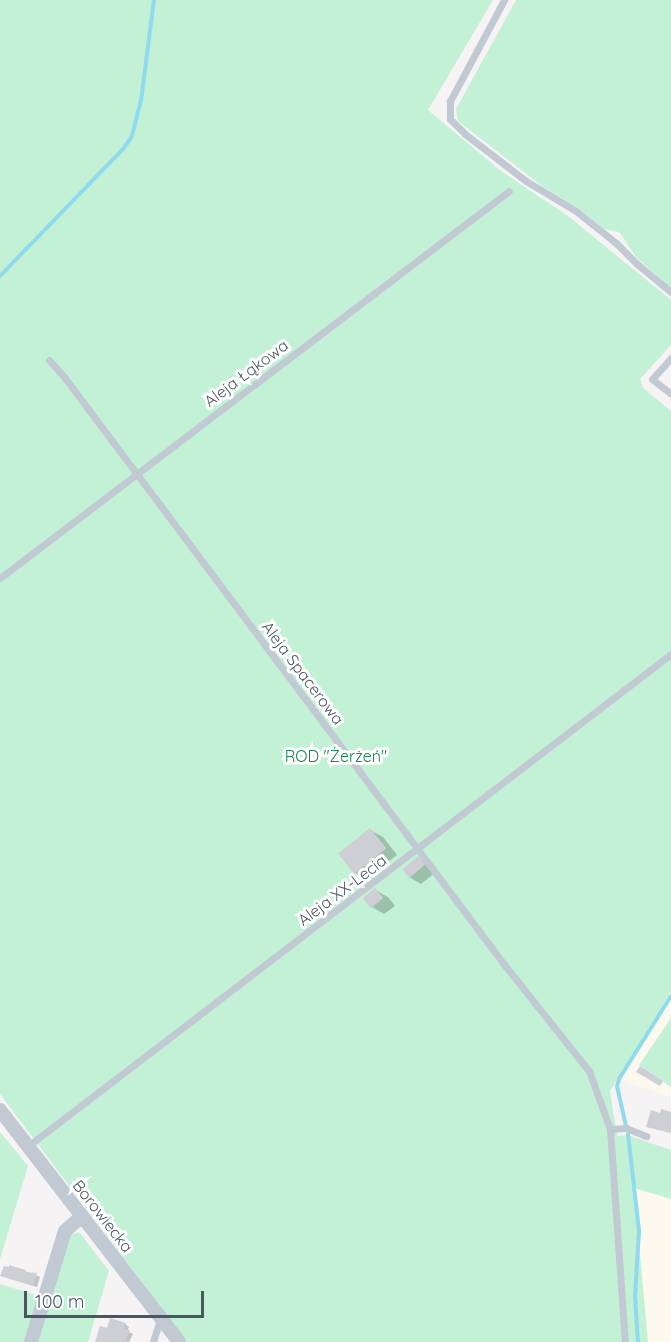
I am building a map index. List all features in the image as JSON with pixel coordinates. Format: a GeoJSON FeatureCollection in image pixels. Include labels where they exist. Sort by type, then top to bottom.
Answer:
{"type":"FeatureCollection","features":[{"type":"Feature","properties":{"kind":"street","name":"Borowiecka"},"geometry":{"type":"LineString","coordinates":[[0,1110],[179,1342]]}},
{"type":"Feature","properties":{"kind":"street"},"geometry":{"type":"LineString","coordinates":[[31,1342],[65,1231],[82,1216]]}},
{"type":"Feature","properties":{"kind":"lane"},"geometry":{"type":"LineString","coordinates":[[504,0],[449,108],[450,119],[465,134],[526,181],[576,210],[671,292]]}},
{"type":"Feature","properties":{"kind":"lane","name":"Aleja Łąkowa"},"geometry":{"type":"LineString","coordinates":[[0,578],[509,190]]}},
{"type":"Feature","properties":{"kind":"lane"},"geometry":{"type":"LineString","coordinates":[[671,358],[652,379],[671,394]]}},
{"type":"Feature","properties":{"kind":"lane","name":"Aleja Spacerowa"},"geometry":{"type":"LineString","coordinates":[[49,360],[65,378],[418,849],[589,1071],[610,1129],[625,1342]]}},
{"type":"Feature","properties":{"kind":"lane","name":"Aleja XX-Lecia"},"geometry":{"type":"LineString","coordinates":[[28,1146],[671,654]]}},
{"type":"Feature","properties":{"kind":"lane"},"geometry":{"type":"LineString","coordinates":[[610,1129],[626,1128],[646,1136]]}},
{"type":"Feature","properties":{"kind":"lane"},"geometry":{"type":"LineString","coordinates":[[153,1342],[160,1317]]}},
{"type":"Feature","properties":{"kind":"shaded area"},"geometry":{"type":"Polygon","coordinates":[[[671,992],[671,1097],[618,1079],[671,992]]]}},
{"type":"Feature","properties":{"kind":"shaded area"},"geometry":{"type":"Polygon","coordinates":[[[634,1187],[671,1199],[671,1342],[648,1342],[634,1187]]]}},
{"type":"Feature","properties":{"kind":"green space","name":"ROD \"Żerżeń\""},"geometry":{"type":"Polygon","coordinates":[[[0,0],[493,0],[428,110],[501,171],[568,216],[671,300],[671,345],[640,379],[643,388],[671,411],[671,992],[610,1091],[617,1136],[627,1135],[671,1150],[671,1199],[634,1188],[648,1342],[187,1342],[0,1094],[0,0]]]}},
{"type":"Feature","properties":{"kind":"green space"},"geometry":{"type":"Polygon","coordinates":[[[516,0],[671,0],[671,288],[636,257],[619,232],[604,229],[580,209],[542,186],[458,121],[456,109],[516,0]]]}},
{"type":"Feature","properties":{"kind":"green space"},"geometry":{"type":"Polygon","coordinates":[[[671,1018],[671,1087],[639,1065],[671,1018]]]}},
{"type":"Feature","properties":{"kind":"green space"},"geometry":{"type":"Polygon","coordinates":[[[0,1132],[28,1166],[0,1259],[0,1132]]]}},
{"type":"Feature","properties":{"kind":"green space"},"geometry":{"type":"Polygon","coordinates":[[[79,1232],[109,1271],[88,1342],[38,1342],[70,1235],[79,1232]]]}},
{"type":"Feature","properties":{"kind":"green space"},"geometry":{"type":"Polygon","coordinates":[[[0,1284],[39,1296],[25,1342],[0,1342],[0,1284]]]}},
{"type":"Feature","properties":{"kind":"building"},"geometry":{"type":"Polygon","coordinates":[[[370,828],[386,848],[354,874],[338,854],[370,828]]]}},
{"type":"Feature","properties":{"kind":"building"},"geometry":{"type":"Polygon","coordinates":[[[418,856],[425,864],[409,878],[402,870],[418,856]]]}},
{"type":"Feature","properties":{"kind":"building"},"geometry":{"type":"Polygon","coordinates":[[[375,888],[383,898],[371,908],[363,898],[375,888]]]}},
{"type":"Feature","properties":{"kind":"building"},"geometry":{"type":"Polygon","coordinates":[[[640,1066],[663,1081],[660,1086],[636,1072],[640,1066]]]}},
{"type":"Feature","properties":{"kind":"building"},"geometry":{"type":"Polygon","coordinates":[[[661,1109],[671,1112],[671,1133],[646,1127],[651,1110],[660,1113],[661,1109]]]}},
{"type":"Feature","properties":{"kind":"building"},"geometry":{"type":"Polygon","coordinates":[[[9,1265],[26,1270],[25,1272],[37,1273],[33,1286],[0,1276],[4,1266],[9,1267],[9,1265]]]}},
{"type":"Feature","properties":{"kind":"building"},"geometry":{"type":"Polygon","coordinates":[[[110,1318],[126,1323],[124,1329],[130,1330],[126,1340],[131,1342],[95,1342],[100,1326],[107,1328],[110,1318]]]}},
{"type":"Feature","properties":{"kind":"waterway"},"geometry":{"type":"LineString","coordinates":[[0,276],[124,148],[132,136],[141,101],[154,0]]}},
{"type":"Feature","properties":{"kind":"waterway"},"geometry":{"type":"LineString","coordinates":[[626,1126],[617,1086],[619,1079],[671,996]]}},
{"type":"Feature","properties":{"kind":"waterway"},"geometry":{"type":"LineString","coordinates":[[628,1134],[639,1231],[635,1296],[638,1342]]}}]}
